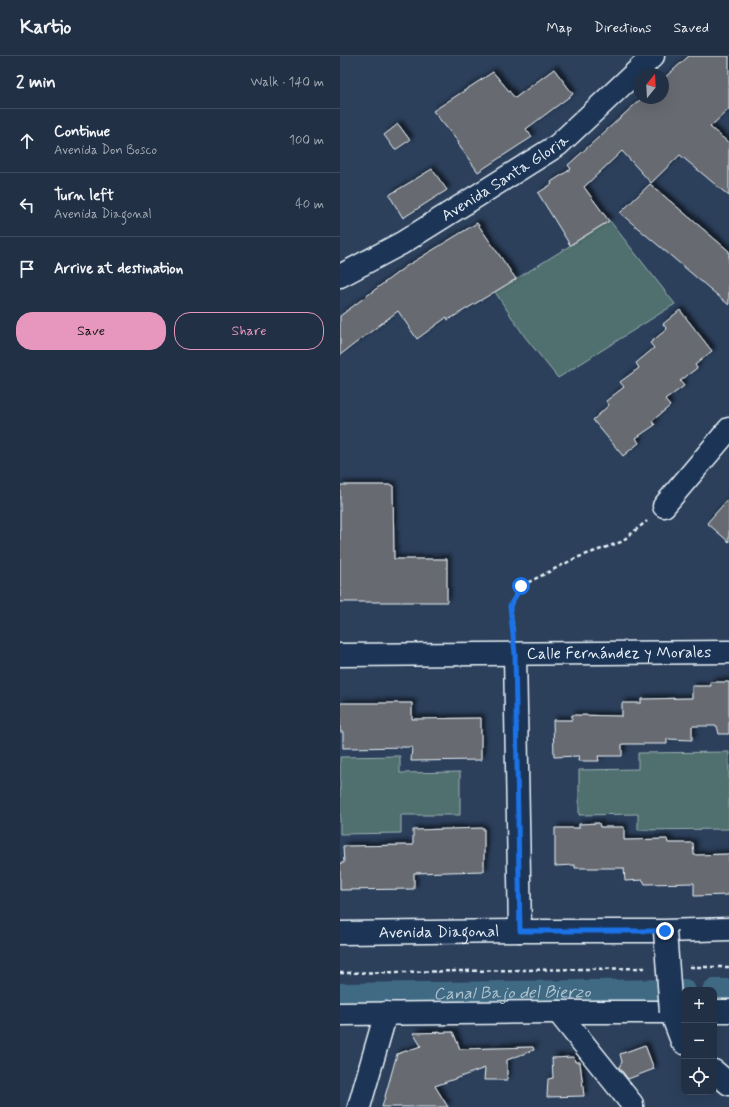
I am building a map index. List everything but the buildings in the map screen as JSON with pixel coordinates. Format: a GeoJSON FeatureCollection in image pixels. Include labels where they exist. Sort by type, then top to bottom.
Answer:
{"type":"FeatureCollection","features":[{"type":"Feature","properties":{"kind":"street","name":"Avenida Santa Gloria"},"geometry":{"type":"LineString","coordinates":[[340,276],[402,243],[558,145],[653,56]]}},
{"type":"Feature","properties":{"kind":"street"},"geometry":{"type":"LineString","coordinates":[[664,506],[729,429]]}},
{"type":"Feature","properties":{"kind":"street","name":"Calle Fernández y Morales"},"geometry":{"type":"LineString","coordinates":[[340,655],[729,652]]}},
{"type":"Feature","properties":{"kind":"street"},"geometry":{"type":"LineString","coordinates":[[515,654],[520,931]]}},
{"type":"Feature","properties":{"kind":"street","name":"Avenida Diagonal"},"geometry":{"type":"LineString","coordinates":[[340,933],[665,931],[729,929]]}},
{"type":"Feature","properties":{"kind":"street"},"geometry":{"type":"LineString","coordinates":[[665,931],[681,1035]]}},
{"type":"Feature","properties":{"kind":"street"},"geometry":{"type":"LineString","coordinates":[[717,1011],[729,1011]]}},
{"type":"Feature","properties":{"kind":"street"},"geometry":{"type":"LineString","coordinates":[[558,1012],[632,1104],[632,1107]]}},
{"type":"Feature","properties":{"kind":"street"},"geometry":{"type":"LineString","coordinates":[[340,1014],[677,1012]]}},
{"type":"Feature","properties":{"kind":"street"},"geometry":{"type":"LineString","coordinates":[[359,1107],[386,1013]]}},
{"type":"Feature","properties":{"kind":"street"},"geometry":{"type":"LineString","coordinates":[[717,1073],[729,1084]]}},
{"type":"Feature","properties":{"kind":"path"},"geometry":{"type":"LineString","coordinates":[[515,654],[510,606],[521,586],[576,558],[621,542],[664,506]]}},
{"type":"Feature","properties":{"kind":"path"},"geometry":{"type":"LineString","coordinates":[[683,968],[729,967]]}},
{"type":"Feature","properties":{"kind":"path"},"geometry":{"type":"LineString","coordinates":[[340,973],[646,968]]}},
{"type":"Feature","properties":{"kind":"green space"},"geometry":{"type":"Polygon","coordinates":[[[610,221],[675,304],[558,378],[525,337],[495,292],[610,221]]]}},
{"type":"Feature","properties":{"kind":"green space"},"geometry":{"type":"Polygon","coordinates":[[[729,752],[729,829],[638,830],[638,814],[579,815],[579,770],[638,769],[638,753],[729,752]]]}},
{"type":"Feature","properties":{"kind":"green space"},"geometry":{"type":"Polygon","coordinates":[[[400,756],[400,773],[460,772],[460,815],[401,815],[401,833],[340,834],[340,757],[400,756]]]}},
{"type":"Feature","properties":{"kind":"waterway","name":"Canal Bajo del Bierzo"},"geometry":{"type":"LineString","coordinates":[[340,995],[681,991]]}},
{"type":"Feature","properties":{"kind":"waterway","name":"Canal Bajo del Bierzo"},"geometry":{"type":"LineString","coordinates":[[717,991],[729,991]]}},
{"type":"Feature","properties":{"kind":"route"},"geometry":{"type":"LineString","coordinates":[[521,586],[510,606],[515,654],[520,931],[665,931]]}}]}
